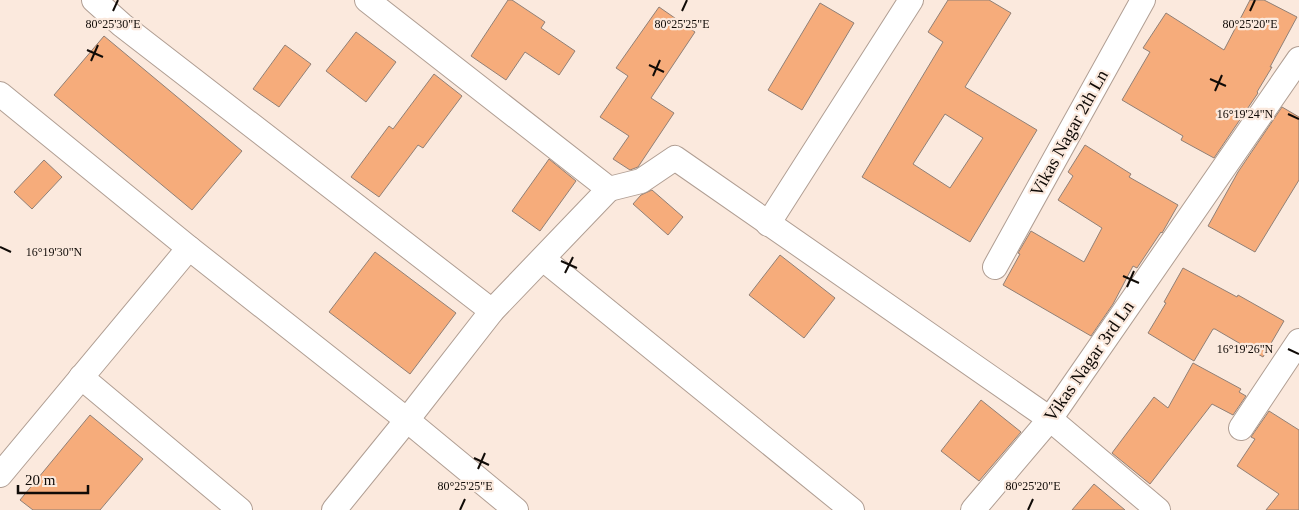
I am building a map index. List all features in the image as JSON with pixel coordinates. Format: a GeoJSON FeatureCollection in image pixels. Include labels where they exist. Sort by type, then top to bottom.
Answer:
{"type":"FeatureCollection","features":[{"type":"Feature","properties":{"kind":"street"},"geometry":{"type":"LineString","coordinates":[[94,0],[122,25],[492,311]]}},
{"type":"Feature","properties":{"kind":"street"},"geometry":{"type":"LineString","coordinates":[[367,0],[609,189]]}},
{"type":"Feature","properties":{"kind":"street"},"geometry":{"type":"LineString","coordinates":[[768,224],[912,0]]}},
{"type":"Feature","properties":{"kind":"street","name":"Vikas Nagar 2th Ln"},"geometry":{"type":"LineString","coordinates":[[995,266],[1143,0]]}},
{"type":"Feature","properties":{"kind":"street","name":"Vikas Nagar 3rd Ln"},"geometry":{"type":"LineString","coordinates":[[973,510],[1050,419],[1299,59]]}},
{"type":"Feature","properties":{"kind":"street"},"geometry":{"type":"LineString","coordinates":[[0,94],[189,248],[407,420],[516,510]]}},
{"type":"Feature","properties":{"kind":"street"},"geometry":{"type":"LineString","coordinates":[[334,510],[492,311],[609,189],[641,181],[675,158],[1050,419],[1158,510]]}},
{"type":"Feature","properties":{"kind":"street"},"geometry":{"type":"LineString","coordinates":[[0,475],[189,248]]}},
{"type":"Feature","properties":{"kind":"street"},"geometry":{"type":"LineString","coordinates":[[543,259],[852,510]]}},
{"type":"Feature","properties":{"kind":"street"},"geometry":{"type":"LineString","coordinates":[[1241,428],[1299,341]]}},
{"type":"Feature","properties":{"kind":"street"},"geometry":{"type":"LineString","coordinates":[[82,377],[240,510]]}},
{"type":"Feature","properties":{"kind":"building"},"geometry":{"type":"Polygon","coordinates":[[[508,0],[512,0],[545,22],[541,28],[575,51],[559,75],[525,52],[506,80],[471,56],[508,0]]]}},
{"type":"Feature","properties":{"kind":"building"},"geometry":{"type":"Polygon","coordinates":[[[948,0],[989,0],[1011,13],[965,87],[1037,130],[970,242],[862,177],[943,42],[928,32],[948,0]],[[945,114],[913,164],[950,188],[983,138],[945,114]]]}},
{"type":"Feature","properties":{"kind":"building"},"geometry":{"type":"Polygon","coordinates":[[[1250,0],[1264,0],[1297,17],[1258,93],[1214,158],[1181,140],[1183,136],[1122,100],[1150,52],[1143,48],[1166,13],[1224,50],[1250,0]]]}},
{"type":"Feature","properties":{"kind":"building"},"geometry":{"type":"Polygon","coordinates":[[[820,3],[854,23],[802,110],[768,90],[820,3]]]}},
{"type":"Feature","properties":{"kind":"building"},"geometry":{"type":"Polygon","coordinates":[[[659,7],[695,32],[651,98],[674,113],[638,167],[630,170],[613,159],[629,136],[600,117],[628,76],[616,68],[659,7]]]}},
{"type":"Feature","properties":{"kind":"building"},"geometry":{"type":"Polygon","coordinates":[[[356,32],[396,62],[366,102],[326,71],[356,32]]]}},
{"type":"Feature","properties":{"kind":"building"},"geometry":{"type":"Polygon","coordinates":[[[104,36],[242,151],[192,210],[54,95],[104,36]]]}},
{"type":"Feature","properties":{"kind":"building"},"geometry":{"type":"Polygon","coordinates":[[[285,45],[311,64],[279,107],[253,89],[285,45]]]}},
{"type":"Feature","properties":{"kind":"building"},"geometry":{"type":"Polygon","coordinates":[[[434,74],[462,96],[423,148],[418,145],[379,197],[351,177],[389,126],[393,129],[434,74]]]}},
{"type":"Feature","properties":{"kind":"building"},"geometry":{"type":"Polygon","coordinates":[[[1282,107],[1299,117],[1299,180],[1255,252],[1208,226],[1238,172],[1282,107]]]}},
{"type":"Feature","properties":{"kind":"building"},"geometry":{"type":"Polygon","coordinates":[[[1085,145],[1131,174],[1129,177],[1178,205],[1162,233],[1137,268],[1133,266],[1113,304],[1091,336],[1003,285],[1031,231],[1084,262],[1102,228],[1058,200],[1073,176],[1068,172],[1085,145]]]}},
{"type":"Feature","properties":{"kind":"building"},"geometry":{"type":"Polygon","coordinates":[[[549,159],[576,181],[540,231],[512,211],[549,159]]]}},
{"type":"Feature","properties":{"kind":"building"},"geometry":{"type":"Polygon","coordinates":[[[44,160],[62,177],[32,209],[14,192],[44,160]]]}},
{"type":"Feature","properties":{"kind":"building"},"geometry":{"type":"Polygon","coordinates":[[[652,190],[683,217],[668,235],[633,204],[641,195],[652,190]]]}},
{"type":"Feature","properties":{"kind":"building"},"geometry":{"type":"Polygon","coordinates":[[[375,252],[456,313],[410,374],[329,312],[375,252]]]}},
{"type":"Feature","properties":{"kind":"building"},"geometry":{"type":"Polygon","coordinates":[[[780,255],[835,298],[804,338],[749,295],[780,255]]]}},
{"type":"Feature","properties":{"kind":"building"},"geometry":{"type":"Polygon","coordinates":[[[1183,268],[1237,297],[1238,295],[1284,321],[1263,357],[1213,329],[1194,361],[1148,333],[1166,303],[1164,302],[1183,268]]]}},
{"type":"Feature","properties":{"kind":"building"},"geometry":{"type":"Polygon","coordinates":[[[1193,363],[1241,389],[1239,392],[1246,396],[1233,415],[1212,404],[1150,484],[1112,453],[1154,397],[1168,408],[1193,363]]]}},
{"type":"Feature","properties":{"kind":"building"},"geometry":{"type":"Polygon","coordinates":[[[981,400],[1021,432],[979,481],[941,451],[981,400]]]}},
{"type":"Feature","properties":{"kind":"building"},"geometry":{"type":"Polygon","coordinates":[[[1269,411],[1299,430],[1299,510],[1266,510],[1279,494],[1237,466],[1255,439],[1251,437],[1269,411]]]}},
{"type":"Feature","properties":{"kind":"building"},"geometry":{"type":"Polygon","coordinates":[[[90,415],[143,459],[100,510],[33,510],[20,500],[90,415]]]}},
{"type":"Feature","properties":{"kind":"building"},"geometry":{"type":"Polygon","coordinates":[[[1094,484],[1125,510],[1072,510],[1094,484]]]}}]}
